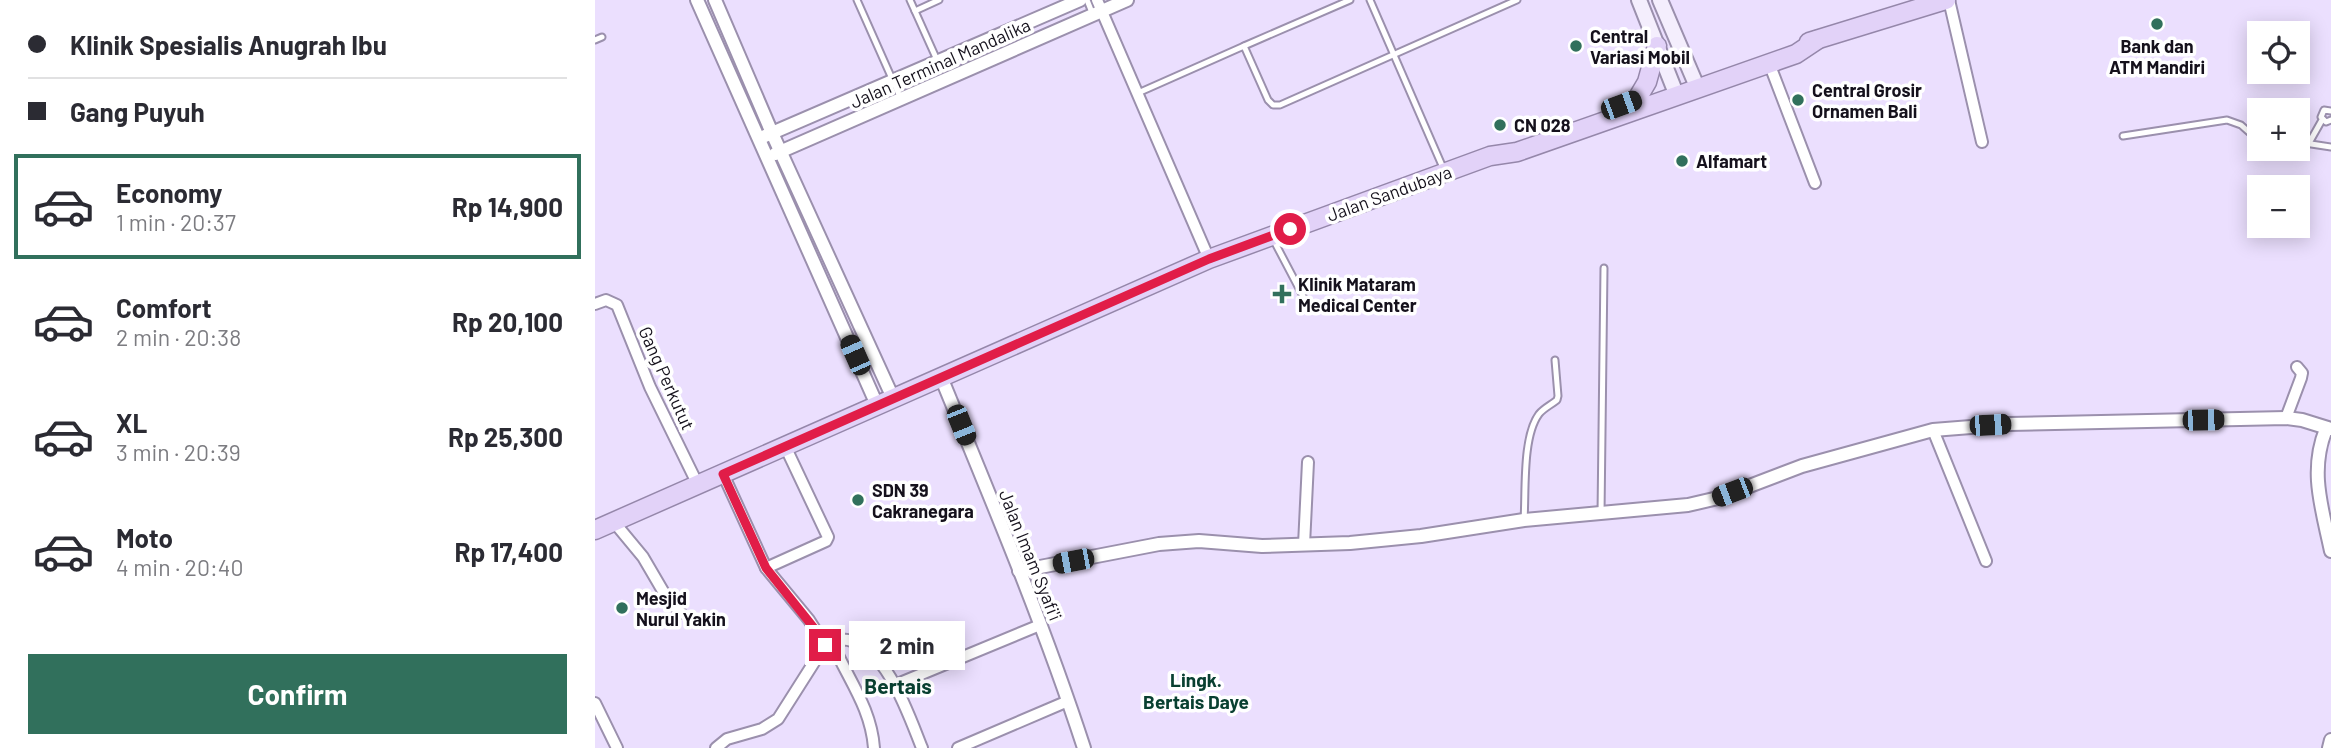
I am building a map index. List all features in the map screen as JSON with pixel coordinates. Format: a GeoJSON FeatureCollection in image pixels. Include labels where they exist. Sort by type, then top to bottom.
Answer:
{"type":"FeatureCollection","features":[{"type":"Feature","properties":{"kind":"highway","name":"Jalan Sandubaya"},"geometry":{"type":"LineString","coordinates":[[1696,84],[1793,44],[1817,40],[1947,0]]}},
{"type":"Feature","properties":{"kind":"highway","name":"Jalan Sandubaya"},"geometry":{"type":"LineString","coordinates":[[1490,156],[1517,152],[1675,91],[1769,64],[1796,54],[1817,40]]}},
{"type":"Feature","properties":{"kind":"highway"},"geometry":{"type":"LineString","coordinates":[[1637,99],[1647,82],[1657,46]]}},
{"type":"Feature","properties":{"kind":"highway","name":"Jalan Sandubaya"},"geometry":{"type":"LineString","coordinates":[[595,530],[1209,259],[1490,156],[1513,142],[1637,99],[1675,91]]}},
{"type":"Feature","properties":{"kind":"main road"},"geometry":{"type":"LineString","coordinates":[[1639,0],[1675,91]]}},
{"type":"Feature","properties":{"kind":"main road"},"geometry":{"type":"LineString","coordinates":[[1660,0],[1696,84]]}},
{"type":"Feature","properties":{"kind":"street"},"geometry":{"type":"LineString","coordinates":[[697,0],[766,158],[885,401]]}},
{"type":"Feature","properties":{"kind":"street"},"geometry":{"type":"LineString","coordinates":[[715,0],[885,401]]}},
{"type":"Feature","properties":{"kind":"street"},"geometry":{"type":"LineString","coordinates":[[758,139],[1080,0]]}},
{"type":"Feature","properties":{"kind":"street","name":"Jalan Terminal Mandalika"},"geometry":{"type":"LineString","coordinates":[[766,158],[1097,9],[1127,0]]}},
{"type":"Feature","properties":{"kind":"street"},"geometry":{"type":"LineString","coordinates":[[1947,0],[1982,142]]}},
{"type":"Feature","properties":{"kind":"street"},"geometry":{"type":"LineString","coordinates":[[1097,9],[1209,259]]}},
{"type":"Feature","properties":{"kind":"street"},"geometry":{"type":"LineString","coordinates":[[1769,64],[1815,183]]}},
{"type":"Feature","properties":{"kind":"street","name":"Gang Perkutut"},"geometry":{"type":"LineString","coordinates":[[595,304],[609,301],[618,307],[644,374],[698,485]]}},
{"type":"Feature","properties":{"kind":"street"},"geometry":{"type":"LineString","coordinates":[[2286,418],[2301,378],[2302,373],[2297,366]]}},
{"type":"Feature","properties":{"kind":"street","name":"Jalan Imam Syafi'i"},"geometry":{"type":"LineString","coordinates":[[941,377],[1040,625],[1084,748]]}},
{"type":"Feature","properties":{"kind":"street"},"geometry":{"type":"LineString","coordinates":[[1019,571],[1159,544],[1207,541],[1304,545],[1421,536],[1524,520],[1688,505],[1707,501],[1802,466],[1933,430],[2010,424],[2286,418],[2302,420],[2328,429],[2318,448],[2316,468],[2331,551]]}},
{"type":"Feature","properties":{"kind":"street"},"geometry":{"type":"LineString","coordinates":[[1933,430],[1986,561]]}},
{"type":"Feature","properties":{"kind":"street"},"geometry":{"type":"LineString","coordinates":[[766,568],[826,541],[828,537],[785,446]]}},
{"type":"Feature","properties":{"kind":"street"},"geometry":{"type":"LineString","coordinates":[[1304,545],[1308,462]]}},
{"type":"Feature","properties":{"kind":"street"},"geometry":{"type":"LineString","coordinates":[[723,474],[766,568],[826,645],[862,699],[871,726],[874,748]]}},
{"type":"Feature","properties":{"kind":"street"},"geometry":{"type":"LineString","coordinates":[[614,522],[643,557],[667,598],[681,613]]}},
{"type":"Feature","properties":{"kind":"street"},"geometry":{"type":"LineString","coordinates":[[895,685],[1040,625]]}},
{"type":"Feature","properties":{"kind":"street"},"geometry":{"type":"LineString","coordinates":[[716,748],[727,739],[766,727],[778,719],[826,645],[846,640],[866,649],[883,667],[895,685],[922,748]]}},
{"type":"Feature","properties":{"kind":"street"},"geometry":{"type":"LineString","coordinates":[[958,748],[1069,701]]}},
{"type":"Feature","properties":{"kind":"street"},"geometry":{"type":"LineString","coordinates":[[595,703],[617,748]]}},
{"type":"Feature","properties":{"kind":"street"},"geometry":{"type":"LineString","coordinates":[[2329,748],[2331,740]]}},
{"type":"Feature","properties":{"kind":"lane"},"geometry":{"type":"LineString","coordinates":[[857,0],[901,99]]}},
{"type":"Feature","properties":{"kind":"lane"},"geometry":{"type":"LineString","coordinates":[[911,0],[937,60]]}},
{"type":"Feature","properties":{"kind":"lane"},"geometry":{"type":"LineString","coordinates":[[915,10],[939,0]]}},
{"type":"Feature","properties":{"kind":"lane"},"geometry":{"type":"LineString","coordinates":[[1087,0],[1097,9]]}},
{"type":"Feature","properties":{"kind":"lane"},"geometry":{"type":"LineString","coordinates":[[1137,94],[1350,0]]}},
{"type":"Feature","properties":{"kind":"lane"},"geometry":{"type":"LineString","coordinates":[[1370,0],[1445,173]]}},
{"type":"Feature","properties":{"kind":"lane"},"geometry":{"type":"LineString","coordinates":[[1244,46],[1268,100],[1273,105],[1280,105],[1517,0]]}},
{"type":"Feature","properties":{"kind":"lane"},"geometry":{"type":"LineString","coordinates":[[595,40],[602,37]]}},
{"type":"Feature","properties":{"kind":"lane"},"geometry":{"type":"LineString","coordinates":[[2310,141],[2322,120],[2321,113],[2324,110],[2331,111]]}},
{"type":"Feature","properties":{"kind":"lane"},"geometry":{"type":"LineString","coordinates":[[2123,136],[2227,120],[2247,130]]}},
{"type":"Feature","properties":{"kind":"lane"},"geometry":{"type":"LineString","coordinates":[[2322,120],[2331,120]]}},
{"type":"Feature","properties":{"kind":"lane"},"geometry":{"type":"LineString","coordinates":[[2310,143],[2331,147]]}},
{"type":"Feature","properties":{"kind":"lane"},"geometry":{"type":"LineString","coordinates":[[1272,236],[1304,298]]}},
{"type":"Feature","properties":{"kind":"lane"},"geometry":{"type":"LineString","coordinates":[[1601,514],[1604,268]]}},
{"type":"Feature","properties":{"kind":"lane"},"geometry":{"type":"LineString","coordinates":[[1524,520],[1532,429],[1539,415],[1557,400],[1558,396],[1555,360]]}},
{"type":"Feature","properties":{"kind":"place","name":"Bank dan ATM Mandiri"},"geometry":{"type":"Point","coordinates":[2157,24]}},
{"type":"Feature","properties":{"kind":"place","name":"Central Variasi Mobil"},"geometry":{"type":"Point","coordinates":[1576,46]}},
{"type":"Feature","properties":{"kind":"place","name":"Central Grosir Ornamen Bali"},"geometry":{"type":"Point","coordinates":[1798,100]}},
{"type":"Feature","properties":{"kind":"place","name":"CN 028"},"geometry":{"type":"Point","coordinates":[1500,125]}},
{"type":"Feature","properties":{"kind":"place","name":"Alfamart"},"geometry":{"type":"Point","coordinates":[1682,161]}},
{"type":"Feature","properties":{"kind":"place","name":"Klinik Mataram Medical Center"},"geometry":{"type":"Point","coordinates":[1282,294]}},
{"type":"Feature","properties":{"kind":"place","name":"SDN 39 Cakranegara"},"geometry":{"type":"Point","coordinates":[858,500]}},
{"type":"Feature","properties":{"kind":"place","name":"Mesjid Nurul Yakin"},"geometry":{"type":"Point","coordinates":[622,608]}},
{"type":"Feature","properties":{"kind":"district","name":"Bertais"},"geometry":{"type":"Point","coordinates":[898,685]}},
{"type":"Feature","properties":{"kind":"district","name":"Lingk. Bertais Daye"},"geometry":{"type":"Point","coordinates":[1196,690]}},
{"type":"Feature","properties":{"kind":"route"},"geometry":{"type":"LineString","coordinates":[[825,645],[809,620],[766,568],[723,474],[1209,259],[1290,229]]}}]}
